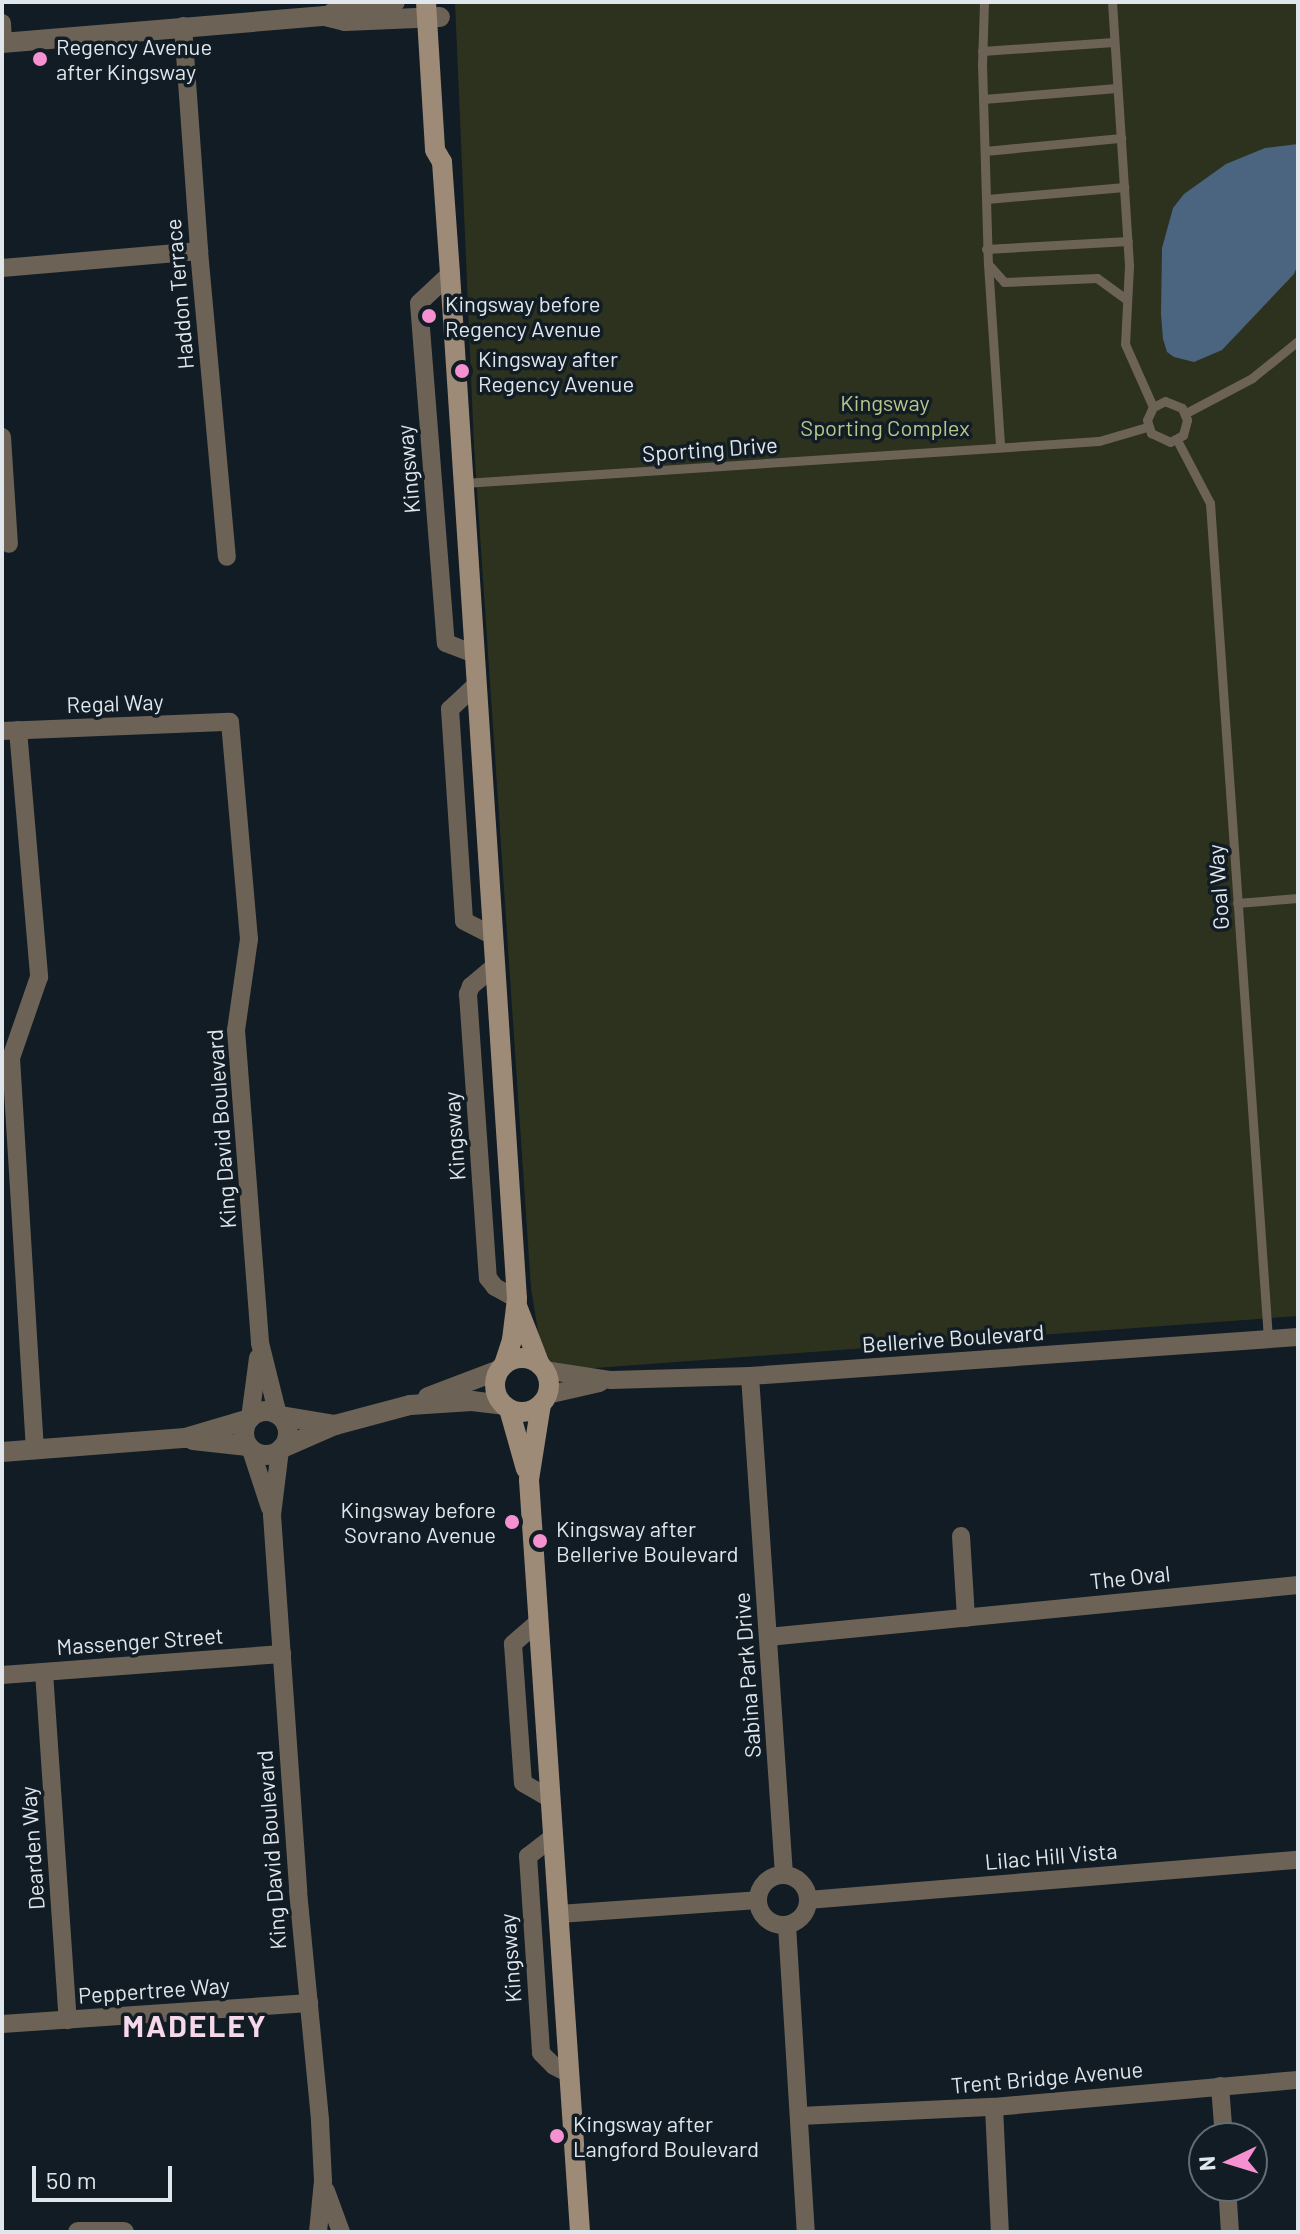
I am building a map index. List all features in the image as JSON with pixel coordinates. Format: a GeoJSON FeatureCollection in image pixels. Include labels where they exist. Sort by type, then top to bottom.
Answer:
{"type":"FeatureCollection","features":[{"type":"Feature","properties":{"kind":"main road","name":"Kingsway"},"geometry":{"type":"LineString","coordinates":[[433,10],[435,150],[442,162],[450,274],[517,1302],[495,1385],[506,1407],[529,1480]]}},
{"type":"Feature","properties":{"kind":"main road","name":"Kingsway"},"geometry":{"type":"LineString","coordinates":[[517,1302],[549,1382],[529,1480],[580,2232]]}},
{"type":"Feature","properties":{"kind":"main road"},"geometry":{"type":"LineString","coordinates":[[502,1367],[522,1358],[542,1368]]}},
{"type":"Feature","properties":{"kind":"main road"},"geometry":{"type":"LineString","coordinates":[[506,1407],[522,1412],[544,1400]]}},
{"type":"Feature","properties":{"kind":"street"},"geometry":{"type":"LineString","coordinates":[[325,16],[345,7],[395,2]]}},
{"type":"Feature","properties":{"kind":"street"},"geometry":{"type":"LineString","coordinates":[[2,23],[2,43],[325,16],[345,21],[433,10]]}},
{"type":"Feature","properties":{"kind":"street","name":"Haddon Terrace"},"geometry":{"type":"LineString","coordinates":[[183,26],[199,251],[227,557]]}},
{"type":"Feature","properties":{"kind":"street"},"geometry":{"type":"LineString","coordinates":[[2,268],[199,251]]}},
{"type":"Feature","properties":{"kind":"street","name":"Kingsway"},"geometry":{"type":"LineString","coordinates":[[450,274],[419,303],[446,643],[475,654]]}},
{"type":"Feature","properties":{"kind":"street"},"geometry":{"type":"LineString","coordinates":[[2,437],[9,544]]}},
{"type":"Feature","properties":{"kind":"street"},"geometry":{"type":"LineString","coordinates":[[477,684],[450,709],[464,921],[493,936]]}},
{"type":"Feature","properties":{"kind":"street","name":"Regal Way"},"geometry":{"type":"LineString","coordinates":[[10,730],[230,722]]}},
{"type":"Feature","properties":{"kind":"street","name":"King David Boulevard"},"geometry":{"type":"LineString","coordinates":[[230,722],[249,939],[236,1030],[260,1343],[280,1415]]}},
{"type":"Feature","properties":{"kind":"street"},"geometry":{"type":"LineString","coordinates":[[10,730],[39,977],[11,1058],[35,1450]]}},
{"type":"Feature","properties":{"kind":"street","name":"Kingsway"},"geometry":{"type":"LineString","coordinates":[[495,966],[471,986],[468,994],[488,1278],[495,1287],[517,1302]]}},
{"type":"Feature","properties":{"kind":"street","name":"Bellerive Boulevard"},"geometry":{"type":"LineString","coordinates":[[542,1368],[611,1380],[750,1376],[1298,1337]]}},
{"type":"Feature","properties":{"kind":"street","name":"King David Boulevard"},"geometry":{"type":"LineString","coordinates":[[249,1418],[260,1343]]}},
{"type":"Feature","properties":{"kind":"street"},"geometry":{"type":"LineString","coordinates":[[2,1452],[185,1438],[249,1446],[264,1455],[335,1425],[410,1405],[502,1367]]}},
{"type":"Feature","properties":{"kind":"street","name":"Sabina Park Drive"},"geometry":{"type":"LineString","coordinates":[[750,1376],[784,1875]]}},
{"type":"Feature","properties":{"kind":"street","name":"Bellerive Boulevard"},"geometry":{"type":"LineString","coordinates":[[544,1400],[611,1380]]}},
{"type":"Feature","properties":{"kind":"street"},"geometry":{"type":"LineString","coordinates":[[410,1405],[472,1401],[506,1407]]}},
{"type":"Feature","properties":{"kind":"street"},"geometry":{"type":"LineString","coordinates":[[185,1438],[264,1411],[335,1425]]}},
{"type":"Feature","properties":{"kind":"street"},"geometry":{"type":"LineString","coordinates":[[280,1415],[288,1431],[281,1449]]}},
{"type":"Feature","properties":{"kind":"street"},"geometry":{"type":"LineString","coordinates":[[249,1418],[244,1430],[249,1446]]}},
{"type":"Feature","properties":{"kind":"street","name":"King David Boulevard"},"geometry":{"type":"LineString","coordinates":[[249,1446],[272,1515]]}},
{"type":"Feature","properties":{"kind":"street","name":"King David Boulevard"},"geometry":{"type":"LineString","coordinates":[[281,1449],[272,1515],[323,2181],[318,2232]]}},
{"type":"Feature","properties":{"kind":"street"},"geometry":{"type":"LineString","coordinates":[[961,1536],[966,1618]]}},
{"type":"Feature","properties":{"kind":"street","name":"The Oval"},"geometry":{"type":"LineString","coordinates":[[768,1637],[1298,1585]]}},
{"type":"Feature","properties":{"kind":"street","name":"Massenger Street"},"geometry":{"type":"LineString","coordinates":[[2,1675],[282,1654]]}},
{"type":"Feature","properties":{"kind":"street","name":"Dearden Way"},"geometry":{"type":"LineString","coordinates":[[44,1672],[68,2020]]}},
{"type":"Feature","properties":{"kind":"street","name":"Kingsway"},"geometry":{"type":"LineString","coordinates":[[554,1836],[528,1856],[541,2053],[554,2066],[570,2074]]}},
{"type":"Feature","properties":{"kind":"street","name":"Lilac Hill Vista"},"geometry":{"type":"LineString","coordinates":[[808,1900],[1298,1860]]}},
{"type":"Feature","properties":{"kind":"street"},"geometry":{"type":"LineString","coordinates":[[784,1875],[800,1881],[808,1900],[802,1917],[787,1925],[770,1922],[759,1908],[758,1900],[764,1884],[784,1875]]}},
{"type":"Feature","properties":{"kind":"street"},"geometry":{"type":"LineString","coordinates":[[559,1914],[758,1900]]}},
{"type":"Feature","properties":{"kind":"street"},"geometry":{"type":"LineString","coordinates":[[787,1925],[806,2232]]}},
{"type":"Feature","properties":{"kind":"street","name":"Peppertree Way"},"geometry":{"type":"LineString","coordinates":[[2,2024],[309,2003]]}},
{"type":"Feature","properties":{"kind":"street","name":"Trent Bridge Avenue"},"geometry":{"type":"LineString","coordinates":[[800,2116],[994,2107],[1298,2080]]}},
{"type":"Feature","properties":{"kind":"street"},"geometry":{"type":"LineString","coordinates":[[1220,2086],[1223,2122]]}},
{"type":"Feature","properties":{"kind":"street"},"geometry":{"type":"LineString","coordinates":[[994,2107],[1000,2232]]}},
{"type":"Feature","properties":{"kind":"street","name":"King David Boulevard"},"geometry":{"type":"LineString","coordinates":[[323,2181],[341,2232]]}},
{"type":"Feature","properties":{"kind":"street"},"geometry":{"type":"LineString","coordinates":[[1228,2202],[1230,2232]]}},
{"type":"Feature","properties":{"kind":"street"},"geometry":{"type":"LineString","coordinates":[[78,2232],[124,2232]]}},
{"type":"Feature","properties":{"kind":"lane"},"geometry":{"type":"LineString","coordinates":[[984,2],[986,249],[1000,447]]}},
{"type":"Feature","properties":{"kind":"lane"},"geometry":{"type":"LineString","coordinates":[[1112,2],[1128,241],[1125,344],[1153,407],[1147,427],[1156,439],[1177,440],[1186,428],[1186,413]]}},
{"type":"Feature","properties":{"kind":"lane"},"geometry":{"type":"LineString","coordinates":[[982,51],[1114,42]]}},
{"type":"Feature","properties":{"kind":"lane"},"geometry":{"type":"LineString","coordinates":[[983,99],[1117,88]]}},
{"type":"Feature","properties":{"kind":"lane"},"geometry":{"type":"LineString","coordinates":[[985,151],[1121,138]]}},
{"type":"Feature","properties":{"kind":"lane"},"geometry":{"type":"LineString","coordinates":[[987,199],[1124,187]]}},
{"type":"Feature","properties":{"kind":"lane"},"geometry":{"type":"LineString","coordinates":[[986,249],[1128,241]]}},
{"type":"Feature","properties":{"kind":"lane"},"geometry":{"type":"LineString","coordinates":[[988,264],[1004,282],[1097,278],[1127,300]]}},
{"type":"Feature","properties":{"kind":"lane"},"geometry":{"type":"LineString","coordinates":[[1186,413],[1252,378],[1298,341]]}},
{"type":"Feature","properties":{"kind":"lane"},"geometry":{"type":"LineString","coordinates":[[1153,407],[1171,402],[1186,413]]}},
{"type":"Feature","properties":{"kind":"lane","name":"Sporting Drive"},"geometry":{"type":"LineString","coordinates":[[464,483],[1099,441],[1147,427]]}},
{"type":"Feature","properties":{"kind":"lane","name":"Goal Way"},"geometry":{"type":"LineString","coordinates":[[1177,440],[1210,503],[1268,1339]]}},
{"type":"Feature","properties":{"kind":"lane"},"geometry":{"type":"LineString","coordinates":[[1237,903],[1298,898]]}},
{"type":"Feature","properties":{"kind":"green space","name":"Kingsway Sporting Complex"},"geometry":{"type":"Polygon","coordinates":[[[455,2],[1298,2],[1298,1316],[555,1371],[539,1338],[531,1288],[474,446],[455,2]]]}},
{"type":"Feature","properties":{"kind":"water"},"geometry":{"type":"Polygon","coordinates":[[[1298,144],[1298,264],[1294,274],[1222,350],[1194,362],[1174,357],[1167,352],[1163,339],[1161,314],[1162,248],[1173,208],[1184,194],[1226,164],[1265,148],[1298,144]]]}},
{"type":"Feature","properties":{"kind":"place","name":"Regency Avenue after Kingsway"},"geometry":{"type":"Point","coordinates":[40,59]}},
{"type":"Feature","properties":{"kind":"place","name":"Kingsway before Regency Avenue"},"geometry":{"type":"Point","coordinates":[429,316]}},
{"type":"Feature","properties":{"kind":"place","name":"Kingsway after Regency Avenue"},"geometry":{"type":"Point","coordinates":[462,371]}},
{"type":"Feature","properties":{"kind":"place","name":"Kingsway before Sovrano Avenue"},"geometry":{"type":"Point","coordinates":[512,1522]}},
{"type":"Feature","properties":{"kind":"place","name":"Kingsway after Bellerive Boulevard"},"geometry":{"type":"Point","coordinates":[540,1541]}},
{"type":"Feature","properties":{"kind":"place","name":"Kingsway after Langford Boulevard"},"geometry":{"type":"Point","coordinates":[557,2136]}},
{"type":"Feature","properties":{"kind":"district","name":"MADELEY"},"geometry":{"type":"Point","coordinates":[195,2025]}}]}
